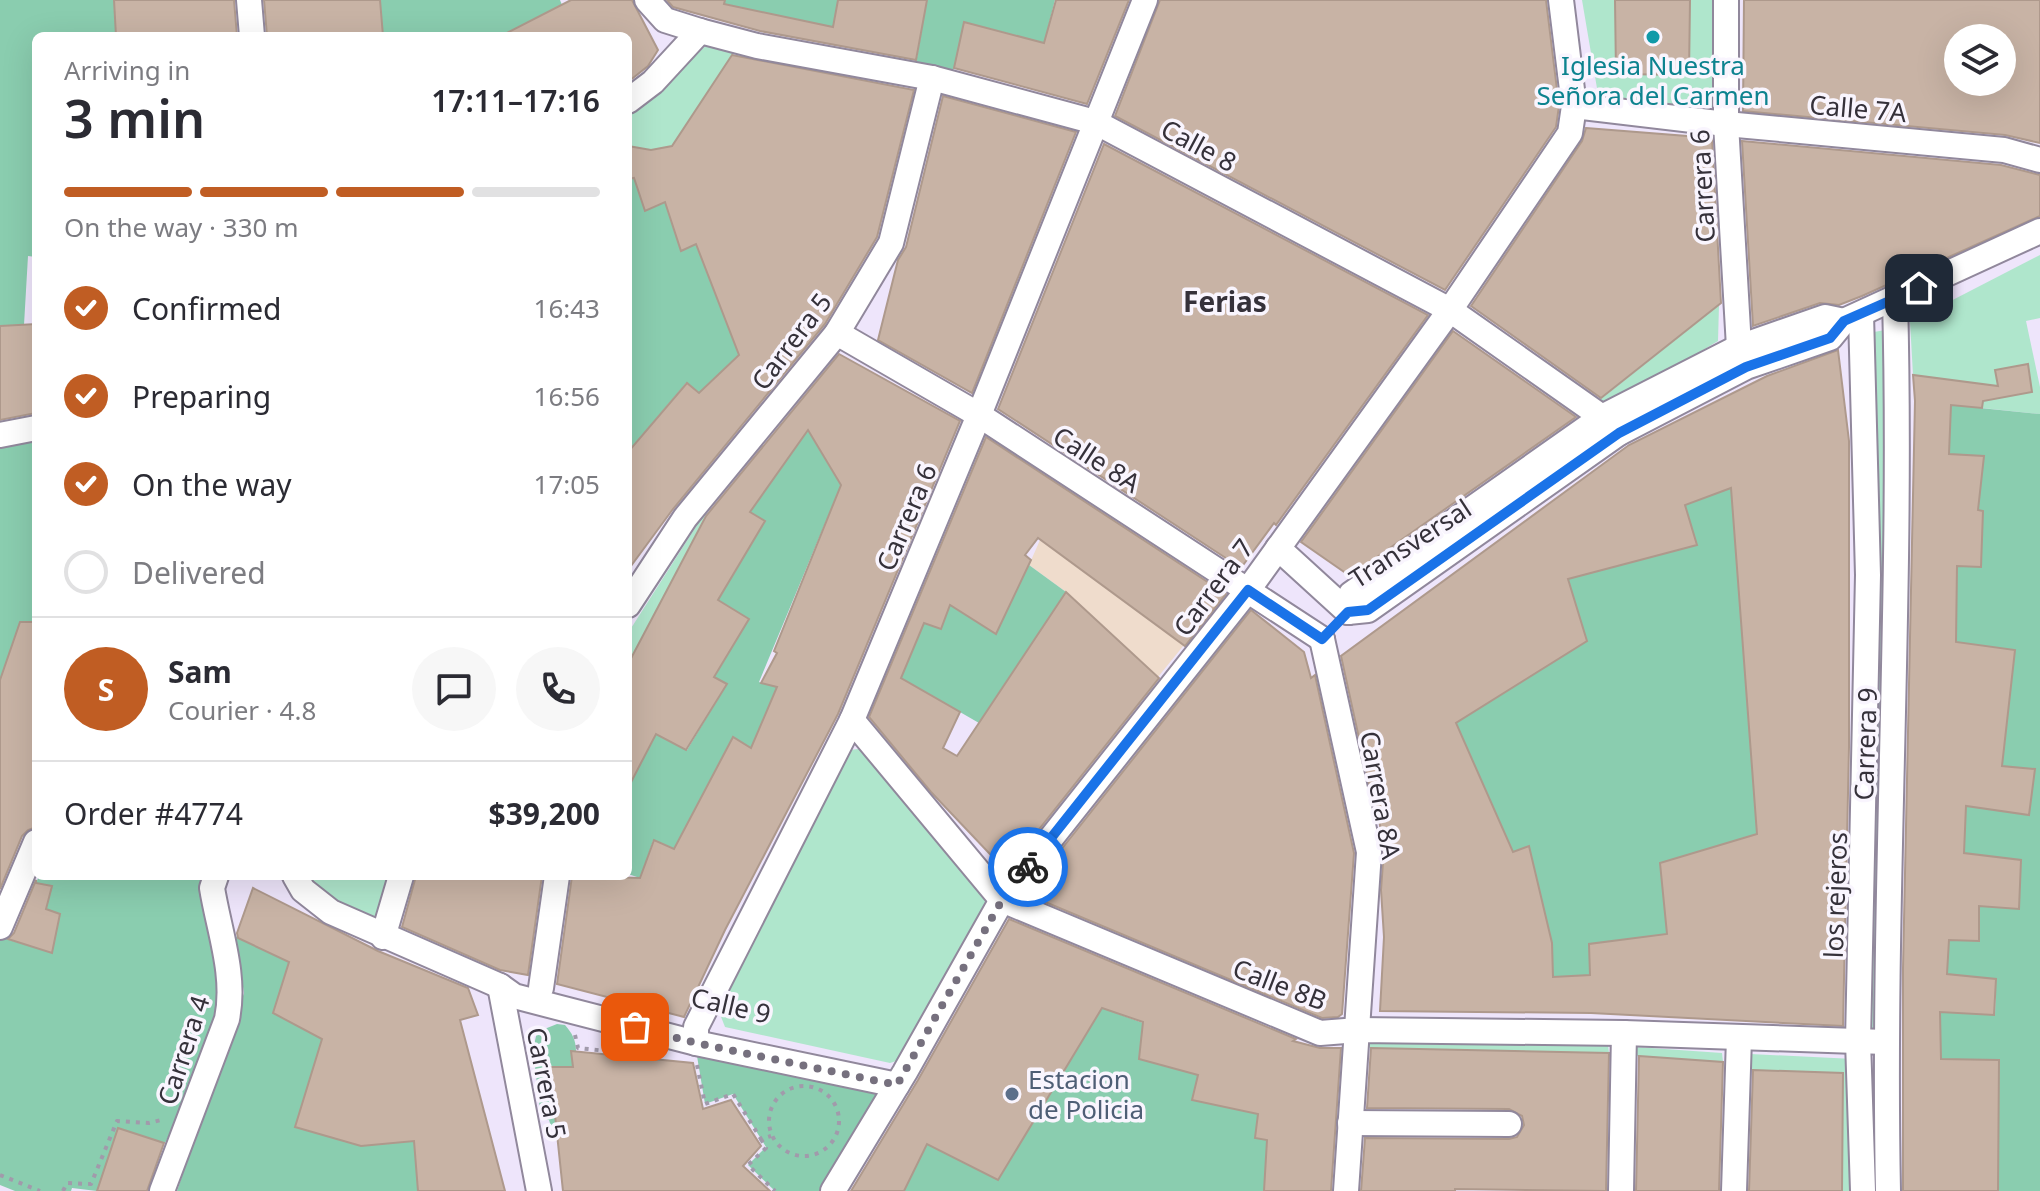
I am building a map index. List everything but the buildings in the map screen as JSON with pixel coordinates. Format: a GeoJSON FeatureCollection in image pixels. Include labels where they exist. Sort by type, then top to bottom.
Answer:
{"type":"FeatureCollection","features":[{"type":"Feature","properties":{"kind":"street"},"geometry":{"type":"LineString","coordinates":[[249,0],[252,32]]}},
{"type":"Feature","properties":{"kind":"street","name":"Calle 8"},"geometry":{"type":"LineString","coordinates":[[647,0],[665,20],[700,31],[757,46],[932,78],[1095,122],[1450,310],[1611,425]]}},
{"type":"Feature","properties":{"kind":"street","name":"Carrera 6"},"geometry":{"type":"LineString","coordinates":[[696,1035],[852,720],[979,415],[1145,0]]}},
{"type":"Feature","properties":{"kind":"street","name":"Carrera 7"},"geometry":{"type":"LineString","coordinates":[[833,1191],[1002,900],[1248,590],[1450,310],[1570,133],[1574,106],[1561,0]]}},
{"type":"Feature","properties":{"kind":"street","name":"Carrera 6"},"geometry":{"type":"LineString","coordinates":[[1726,0],[1726,124],[1743,357]]}},
{"type":"Feature","properties":{"kind":"street"},"geometry":{"type":"LineString","coordinates":[[632,98],[653,82],[700,31]]}},
{"type":"Feature","properties":{"kind":"street","name":"Carrera 5"},"geometry":{"type":"LineString","coordinates":[[632,599],[685,518],[837,333],[891,243],[932,78]]}},
{"type":"Feature","properties":{"kind":"street","name":"Calle 7A"},"geometry":{"type":"LineString","coordinates":[[1574,106],[1726,124],[2004,150],[2040,160]]}},
{"type":"Feature","properties":{"kind":"street","name":"Transversal"},"geometry":{"type":"LineString","coordinates":[[1348,612],[1368,610],[1611,425],[1825,317],[1852,317],[2040,231]]}},
{"type":"Feature","properties":{"kind":"street","name":"Carrera 9"},"geometry":{"type":"LineString","coordinates":[[1888,1191],[1885,1042],[1897,570],[1895,299]]}},
{"type":"Feature","properties":{"kind":"street","name":"los rejeros"},"geometry":{"type":"LineString","coordinates":[[1852,317],[1868,575],[1858,1041],[1863,1191]]}},
{"type":"Feature","properties":{"kind":"street","name":"Calle 8A"},"geometry":{"type":"LineString","coordinates":[[837,333],[979,415],[1322,639]]}},
{"type":"Feature","properties":{"kind":"street"},"geometry":{"type":"LineString","coordinates":[[0,435],[32,429]]}},
{"type":"Feature","properties":{"kind":"street"},"geometry":{"type":"LineString","coordinates":[[1278,548],[1348,612],[1322,639]]}},
{"type":"Feature","properties":{"kind":"street","name":"Carrera 8A"},"geometry":{"type":"LineString","coordinates":[[1322,639],[1369,852],[1346,1191]]}},
{"type":"Feature","properties":{"kind":"street","name":"Calle 8B"},"geometry":{"type":"LineString","coordinates":[[852,720],[1002,900],[1320,1033],[1358,1030],[1624,1033],[1885,1042]]}},
{"type":"Feature","properties":{"kind":"street"},"geometry":{"type":"LineString","coordinates":[[0,927],[32,851]]}},
{"type":"Feature","properties":{"kind":"street","name":"Carrera 4"},"geometry":{"type":"LineString","coordinates":[[162,1191],[227,1019],[231,998],[230,976],[212,888],[215,880]]}},
{"type":"Feature","properties":{"kind":"street","name":"Calle 9"},"geometry":{"type":"LineString","coordinates":[[297,880],[303,890],[331,912],[500,986],[514,996],[901,1078]]}},
{"type":"Feature","properties":{"kind":"street"},"geometry":{"type":"LineString","coordinates":[[383,937],[400,880]]}},
{"type":"Feature","properties":{"kind":"street","name":"Carrera 5"},"geometry":{"type":"LineString","coordinates":[[541,988],[556,880]]}},
{"type":"Feature","properties":{"kind":"street","name":"Calle 9"},"geometry":{"type":"LineString","coordinates":[[500,986],[516,981],[696,1035]]}},
{"type":"Feature","properties":{"kind":"street","name":"Carrera 5"},"geometry":{"type":"LineString","coordinates":[[500,986],[539,1191]]}},
{"type":"Feature","properties":{"kind":"street"},"geometry":{"type":"LineString","coordinates":[[1621,1191],[1624,1033]]}},
{"type":"Feature","properties":{"kind":"street"},"geometry":{"type":"LineString","coordinates":[[1734,1191],[1739,1038]]}},
{"type":"Feature","properties":{"kind":"street"},"geometry":{"type":"LineString","coordinates":[[1350,1123],[1509,1124]]}},
{"type":"Feature","properties":{"kind":"path"},"geometry":{"type":"LineString","coordinates":[[574,1034],[578,1048],[637,1054]]}},
{"type":"Feature","properties":{"kind":"path"},"geometry":{"type":"LineString","coordinates":[[696,1035],[696,1060],[705,1104],[733,1094],[766,1148],[748,1165],[775,1191]]}},
{"type":"Feature","properties":{"kind":"path"},"geometry":{"type":"LineString","coordinates":[[793,1087],[816,1087],[833,1101],[838,1112],[837,1134],[822,1151],[812,1155],[788,1152],[771,1136],[769,1112],[774,1101],[793,1087]]}},
{"type":"Feature","properties":{"kind":"path"},"geometry":{"type":"LineString","coordinates":[[63,1191],[67,1183],[91,1184],[117,1121],[149,1123],[172,1118]]}},
{"type":"Feature","properties":{"kind":"path"},"geometry":{"type":"LineString","coordinates":[[761,1139],[771,1136]]}},
{"type":"Feature","properties":{"kind":"path"},"geometry":{"type":"LineString","coordinates":[[0,1175],[40,1191]]}},
{"type":"Feature","properties":{"kind":"shaded area"},"geometry":{"type":"Polygon","coordinates":[[[1040,540],[1184,645],[1158,677],[1066,592],[1029,565],[1040,540]]]}},
{"type":"Feature","properties":{"kind":"green space"},"geometry":{"type":"Polygon","coordinates":[[[0,0],[114,0],[116,32],[32,32],[32,256],[28,256],[24,325],[0,326],[0,0]]]}},
{"type":"Feature","properties":{"kind":"green space"},"geometry":{"type":"Polygon","coordinates":[[[380,0],[560,0],[562,5],[511,32],[383,32],[380,0]]]}},
{"type":"Feature","properties":{"kind":"green space"},"geometry":{"type":"Polygon","coordinates":[[[725,0],[838,0],[833,27],[724,4],[725,0]]]}},
{"type":"Feature","properties":{"kind":"green space"},"geometry":{"type":"Polygon","coordinates":[[[927,0],[1055,0],[1044,43],[965,22],[953,71],[916,63],[927,0]]]}},
{"type":"Feature","properties":{"kind":"green space"},"geometry":{"type":"Polygon","coordinates":[[[1582,0],[1615,0],[1616,74],[1688,75],[1690,0],[1714,0],[1712,107],[1599,100],[1582,0]]]}},
{"type":"Feature","properties":{"kind":"green space"},"geometry":{"type":"Polygon","coordinates":[[[709,43],[735,52],[672,146],[651,150],[632,147],[632,112],[709,43]]]}},
{"type":"Feature","properties":{"kind":"green space"},"geometry":{"type":"Polygon","coordinates":[[[632,178],[645,210],[665,202],[696,244],[739,355],[699,393],[686,383],[632,447],[632,178]]]}},
{"type":"Feature","properties":{"kind":"green space"},"geometry":{"type":"Polygon","coordinates":[[[2040,255],[2040,318],[2026,321],[2040,387],[2040,414],[1982,408],[1984,384],[1913,375],[1910,322],[2040,255]]]}},
{"type":"Feature","properties":{"kind":"green space"},"geometry":{"type":"Polygon","coordinates":[[[1719,305],[1718,341],[1607,408],[1596,403],[1719,305]]]}},
{"type":"Feature","properties":{"kind":"green space"},"geometry":{"type":"Polygon","coordinates":[[[1885,330],[1886,727],[1878,1034],[1867,1034],[1875,662],[1874,332],[1885,330]]]}},
{"type":"Feature","properties":{"kind":"green space"},"geometry":{"type":"Polygon","coordinates":[[[1951,405],[2040,414],[2040,1191],[1999,1191],[1999,1175],[1976,1173],[1998,1151],[1999,1060],[1941,1059],[1940,1012],[1995,1015],[1996,979],[1947,974],[1949,940],[1979,941],[1979,906],[2019,909],[2021,861],[1964,853],[1966,806],[2029,815],[2035,770],[2002,766],[2015,651],[1956,642],[1957,566],[1981,566],[1983,511],[1964,508],[1965,478],[1981,479],[1984,457],[1949,454],[1951,405]]]}},
{"type":"Feature","properties":{"kind":"green space"},"geometry":{"type":"Polygon","coordinates":[[[808,430],[841,485],[759,682],[777,687],[751,748],[733,737],[674,849],[653,841],[640,878],[632,875],[632,780],[656,734],[687,750],[727,684],[714,677],[748,620],[718,600],[765,521],[750,512],[808,430]]]}},
{"type":"Feature","properties":{"kind":"green space"},"geometry":{"type":"Polygon","coordinates":[[[32,433],[32,628],[0,680],[0,439],[32,433]]]}},
{"type":"Feature","properties":{"kind":"green space"},"geometry":{"type":"Polygon","coordinates":[[[1731,488],[1757,834],[1660,863],[1667,934],[1590,944],[1590,975],[1553,977],[1552,943],[1529,847],[1513,852],[1456,723],[1587,641],[1568,579],[1697,545],[1685,505],[1731,488]]]}},
{"type":"Feature","properties":{"kind":"green space"},"geometry":{"type":"Polygon","coordinates":[[[718,492],[632,656],[632,627],[718,492]]]}},
{"type":"Feature","properties":{"kind":"green space"},"geometry":{"type":"Polygon","coordinates":[[[1029,565],[1066,592],[979,723],[901,678],[924,623],[941,629],[950,605],[996,633],[1029,565]]]}},
{"type":"Feature","properties":{"kind":"green space"},"geometry":{"type":"Polygon","coordinates":[[[866,748],[988,894],[985,910],[909,1057],[890,1063],[725,1027],[718,1009],[842,751],[866,748]]]}},
{"type":"Feature","properties":{"kind":"green space"},"geometry":{"type":"Polygon","coordinates":[[[37,880],[201,880],[203,903],[220,967],[220,1000],[211,1042],[165,1143],[118,1128],[97,1191],[72,1188],[71,1191],[15,1191],[0,1185],[0,937],[52,953],[60,915],[46,909],[52,886],[36,883],[37,880]]]}},
{"type":"Feature","properties":{"kind":"green space"},"geometry":{"type":"Polygon","coordinates":[[[309,880],[394,880],[380,925],[335,905],[309,880]]]}},
{"type":"Feature","properties":{"kind":"green space"},"geometry":{"type":"Polygon","coordinates":[[[235,936],[289,962],[322,1039],[295,1127],[361,1146],[414,1141],[418,1191],[177,1191],[244,993],[235,936]]]}},
{"type":"Feature","properties":{"kind":"green space"},"geometry":{"type":"Polygon","coordinates":[[[1102,1008],[1143,1023],[1139,1059],[1198,1075],[1258,1114],[1255,1138],[1267,1140],[1264,1191],[904,1191],[927,1144],[998,1180],[1102,1008]]]}},
{"type":"Feature","properties":{"kind":"green space"},"geometry":{"type":"Polygon","coordinates":[[[557,1024],[565,1025],[570,1031],[576,1051],[571,1052],[573,1067],[550,1068],[557,1130],[552,1130],[549,1120],[541,1119],[533,1049],[537,1032],[557,1024]]]}},
{"type":"Feature","properties":{"kind":"green space"},"geometry":{"type":"Polygon","coordinates":[[[1369,1039],[1608,1045],[1609,1053],[1369,1048],[1369,1039]]]}},
{"type":"Feature","properties":{"kind":"green space"},"geometry":{"type":"Polygon","coordinates":[[[1636,1047],[1722,1053],[1723,1062],[1636,1056],[1636,1047]]]}},
{"type":"Feature","properties":{"kind":"green space"},"geometry":{"type":"Polygon","coordinates":[[[696,1050],[883,1089],[829,1191],[775,1191],[748,1165],[766,1147],[733,1094],[705,1104],[696,1050]]]}},
{"type":"Feature","properties":{"kind":"green space"},"geometry":{"type":"Polygon","coordinates":[[[1750,1054],[1854,1059],[1855,1191],[1842,1191],[1843,1074],[1749,1070],[1750,1054]]]}},
{"type":"Feature","properties":{"kind":"way so far"},"geometry":{"type":"LineString","coordinates":[[635,1027],[696,1043],[897,1085],[1002,900],[1028,867]]}},
{"type":"Feature","properties":{"kind":"place","name":"Iglesia Nuestra Señora del Carmen"},"geometry":{"type":"Point","coordinates":[1653,37]}},
{"type":"Feature","properties":{"kind":"place","name":"Estacion de Policia"},"geometry":{"type":"Point","coordinates":[1012,1094]}},
{"type":"Feature","properties":{"kind":"district","name":"Ferias"},"geometry":{"type":"Point","coordinates":[1225,301]}},
{"type":"Feature","properties":{"kind":"route"},"geometry":{"type":"LineString","coordinates":[[1028,867],[1248,590],[1322,639],[1348,612],[1368,610],[1619,433],[1746,367],[1830,338],[1844,321],[1919,288]]}}]}
